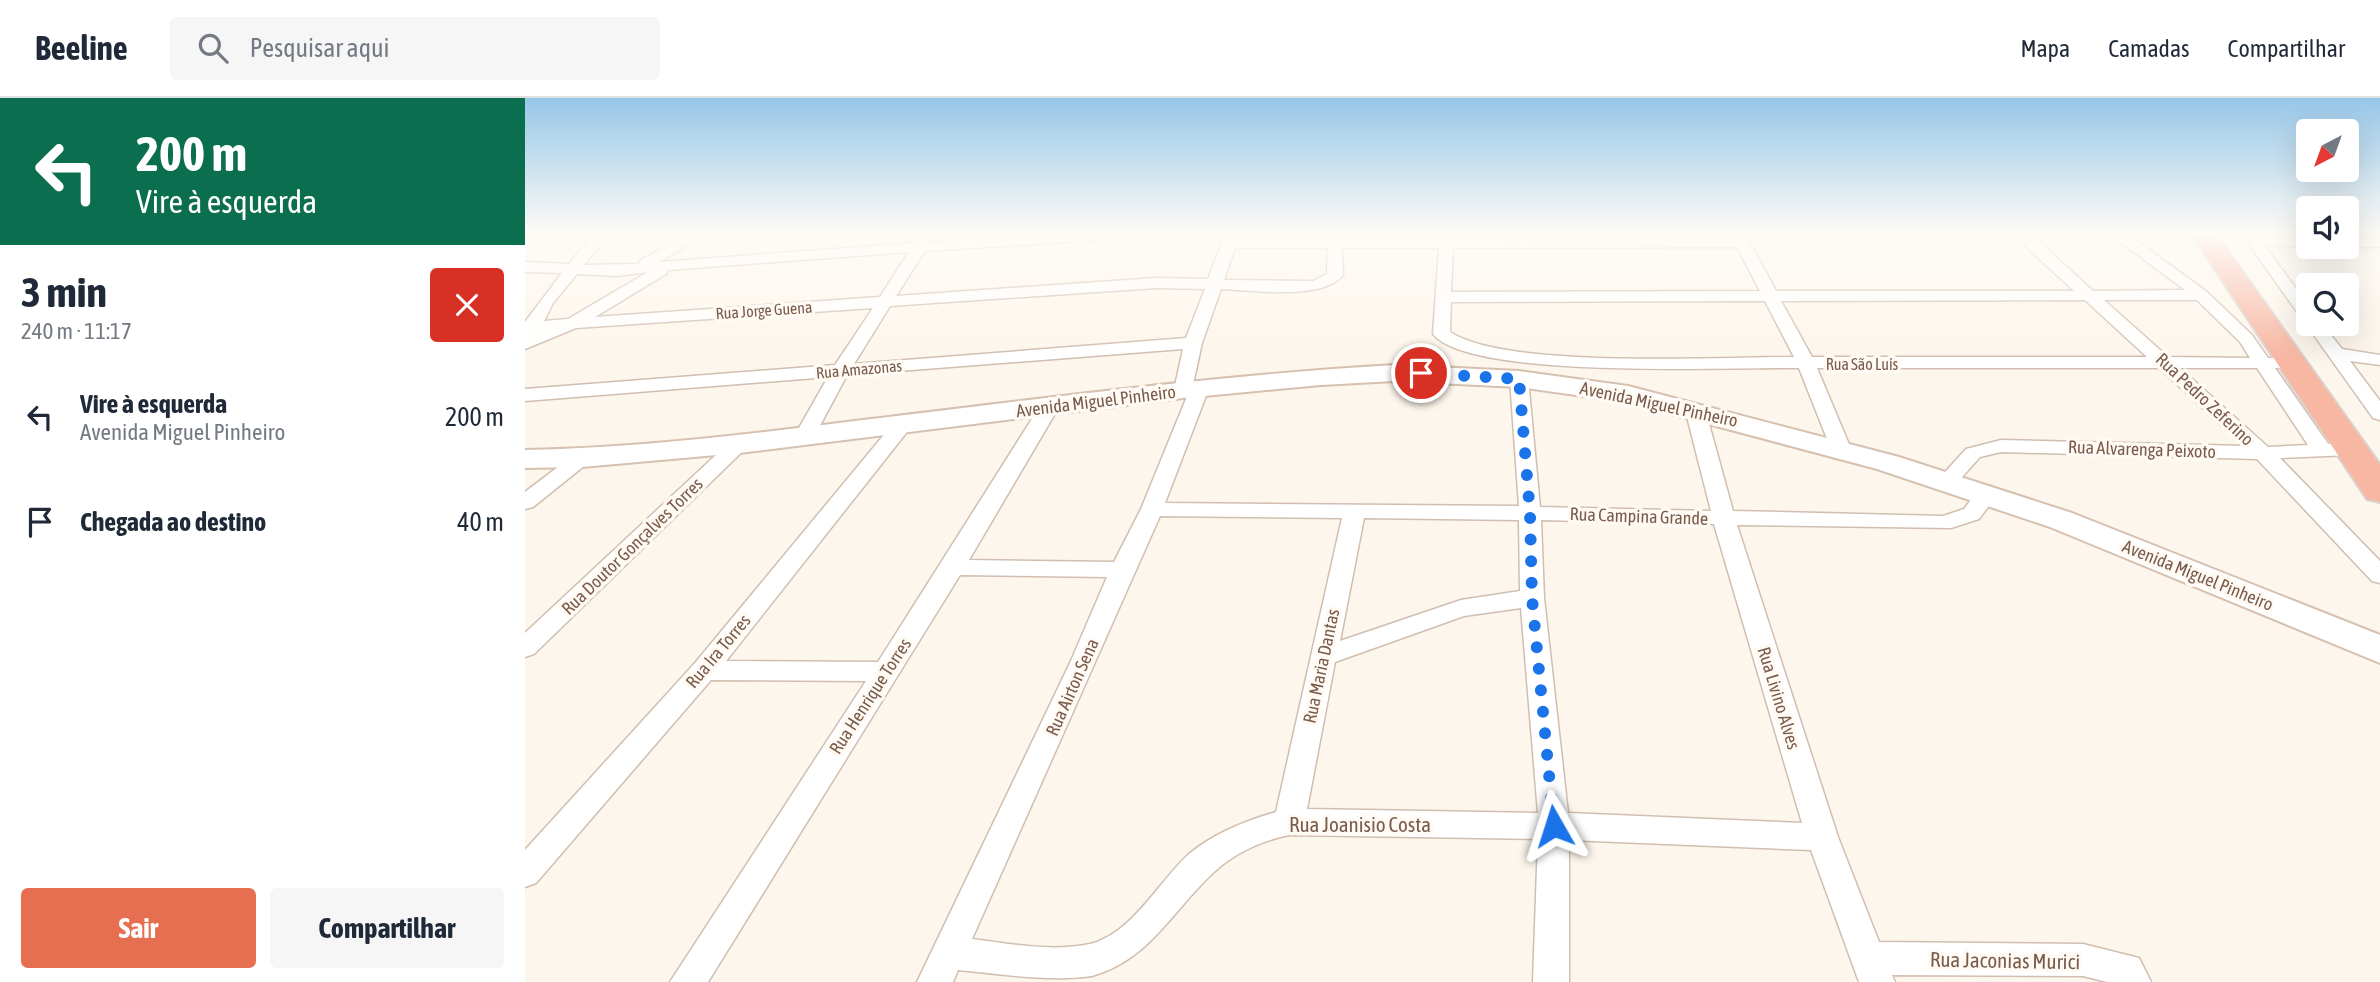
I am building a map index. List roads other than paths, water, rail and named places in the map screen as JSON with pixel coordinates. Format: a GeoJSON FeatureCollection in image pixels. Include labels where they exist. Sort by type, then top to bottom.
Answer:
{"type":"FeatureCollection","features":[{"type":"Feature","properties":{"kind":"highway"},"geometry":{"type":"LineString","coordinates":[[2226,274],[2277,363],[2337,450],[2380,491]]}},
{"type":"Feature","properties":{"kind":"street"},"geometry":{"type":"LineString","coordinates":[[527,335],[546,302],[568,274]]}},
{"type":"Feature","properties":{"kind":"street"},"geometry":{"type":"LineString","coordinates":[[527,335],[570,324],[655,274]]}},
{"type":"Feature","properties":{"kind":"street"},"geometry":{"type":"LineString","coordinates":[[805,435],[841,370],[901,274]]}},
{"type":"Feature","properties":{"kind":"street","name":"Rua Airton Sena"},"geometry":{"type":"LineString","coordinates":[[935,982],[1034,773],[1122,570],[1152,509],[1192,389],[1193,343],[1219,274]]}},
{"type":"Feature","properties":{"kind":"street","name":"Rua Jorge Guena"},"geometry":{"type":"LineString","coordinates":[[570,324],[1072,288],[1216,282],[1313,286],[1331,281],[1334,274]]}},
{"type":"Feature","properties":{"kind":"street"},"geometry":{"type":"LineString","coordinates":[[1446,274],[1445,297],[2201,295]]}},
{"type":"Feature","properties":{"kind":"street"},"geometry":{"type":"LineString","coordinates":[[1760,274],[1807,364],[1841,449]]}},
{"type":"Feature","properties":{"kind":"street","name":"Rua Pedro Zeferino"},"geometry":{"type":"LineString","coordinates":[[2068,274],[2263,453],[2380,575]]}},
{"type":"Feature","properties":{"kind":"street"},"geometry":{"type":"LineString","coordinates":[[2172,274],[2201,295],[2246,339],[2277,363]]}},
{"type":"Feature","properties":{"kind":"street"},"geometry":{"type":"LineString","coordinates":[[2278,274],[2296,299]]}},
{"type":"Feature","properties":{"kind":"street","name":"Rua São Luís"},"geometry":{"type":"LineString","coordinates":[[1445,297],[1441,330],[1454,344],[1543,358],[1807,364],[2277,363]]}},
{"type":"Feature","properties":{"kind":"street"},"geometry":{"type":"LineString","coordinates":[[2323,336],[2380,414]]}},
{"type":"Feature","properties":{"kind":"street","name":"Rua Amazonas"},"geometry":{"type":"LineString","coordinates":[[525,395],[1193,343]]}},
{"type":"Feature","properties":{"kind":"street"},"geometry":{"type":"LineString","coordinates":[[2336,354],[2380,360]]}},
{"type":"Feature","properties":{"kind":"street","name":"Avenida Miguel Pinheiro"},"geometry":{"type":"LineString","coordinates":[[525,458],[582,458],[739,444],[1192,389],[1384,373],[1519,379],[1628,394],[1695,409],[1841,449],[1947,482],[2061,520],[2380,650]]}},
{"type":"Feature","properties":{"kind":"street"},"geometry":{"type":"LineString","coordinates":[[1519,379],[1530,513],[1532,598],[1554,826],[1551,982]]}},
{"type":"Feature","properties":{"kind":"street","name":"Rua Henrique Torres"},"geometry":{"type":"LineString","coordinates":[[688,982],[953,567],[1049,407]]}},
{"type":"Feature","properties":{"kind":"street","name":"Rua Livino Alves"},"geometry":{"type":"LineString","coordinates":[[1695,409],[1724,519],[1822,837],[1873,970]]}},
{"type":"Feature","properties":{"kind":"street","name":"Rua Ira Torres"},"geometry":{"type":"LineString","coordinates":[[525,873],[704,670],[904,423]]}},
{"type":"Feature","properties":{"kind":"street","name":"Rua Doutor Gonçalves Torres"},"geometry":{"type":"LineString","coordinates":[[525,649],[739,444]]}},
{"type":"Feature","properties":{"kind":"street","name":"Rua Alvarenga Peixoto"},"geometry":{"type":"LineString","coordinates":[[1947,482],[1973,453],[2001,446],[2263,453],[2337,450]]}},
{"type":"Feature","properties":{"kind":"street"},"geometry":{"type":"LineString","coordinates":[[525,502],[582,458]]}},
{"type":"Feature","properties":{"kind":"street","name":"Rua Campina Grande"},"geometry":{"type":"LineString","coordinates":[[1152,509],[1530,513],[1951,522],[1969,518],[1980,508],[1986,495]]}},
{"type":"Feature","properties":{"kind":"street","name":"Rua Maria Dantas"},"geometry":{"type":"LineString","coordinates":[[1289,822],[1353,511]]}},
{"type":"Feature","properties":{"kind":"street"},"geometry":{"type":"LineString","coordinates":[[953,567],[1122,570]]}},
{"type":"Feature","properties":{"kind":"street"},"geometry":{"type":"LineString","coordinates":[[1324,657],[1461,608],[1532,598]]}},
{"type":"Feature","properties":{"kind":"street"},"geometry":{"type":"LineString","coordinates":[[704,670],[885,672]]}},
{"type":"Feature","properties":{"kind":"street","name":"Rua Joanisio Costa"},"geometry":{"type":"LineString","coordinates":[[947,952],[1063,963],[1094,960],[1131,937],[1203,863],[1226,845],[1263,827],[1289,822],[1554,826],[1822,837]]}},
{"type":"Feature","properties":{"kind":"street","name":"Rua Jaconias Murici"},"geometry":{"type":"LineString","coordinates":[[1873,970],[2083,960],[2127,970],[2133,982]]}}]}
